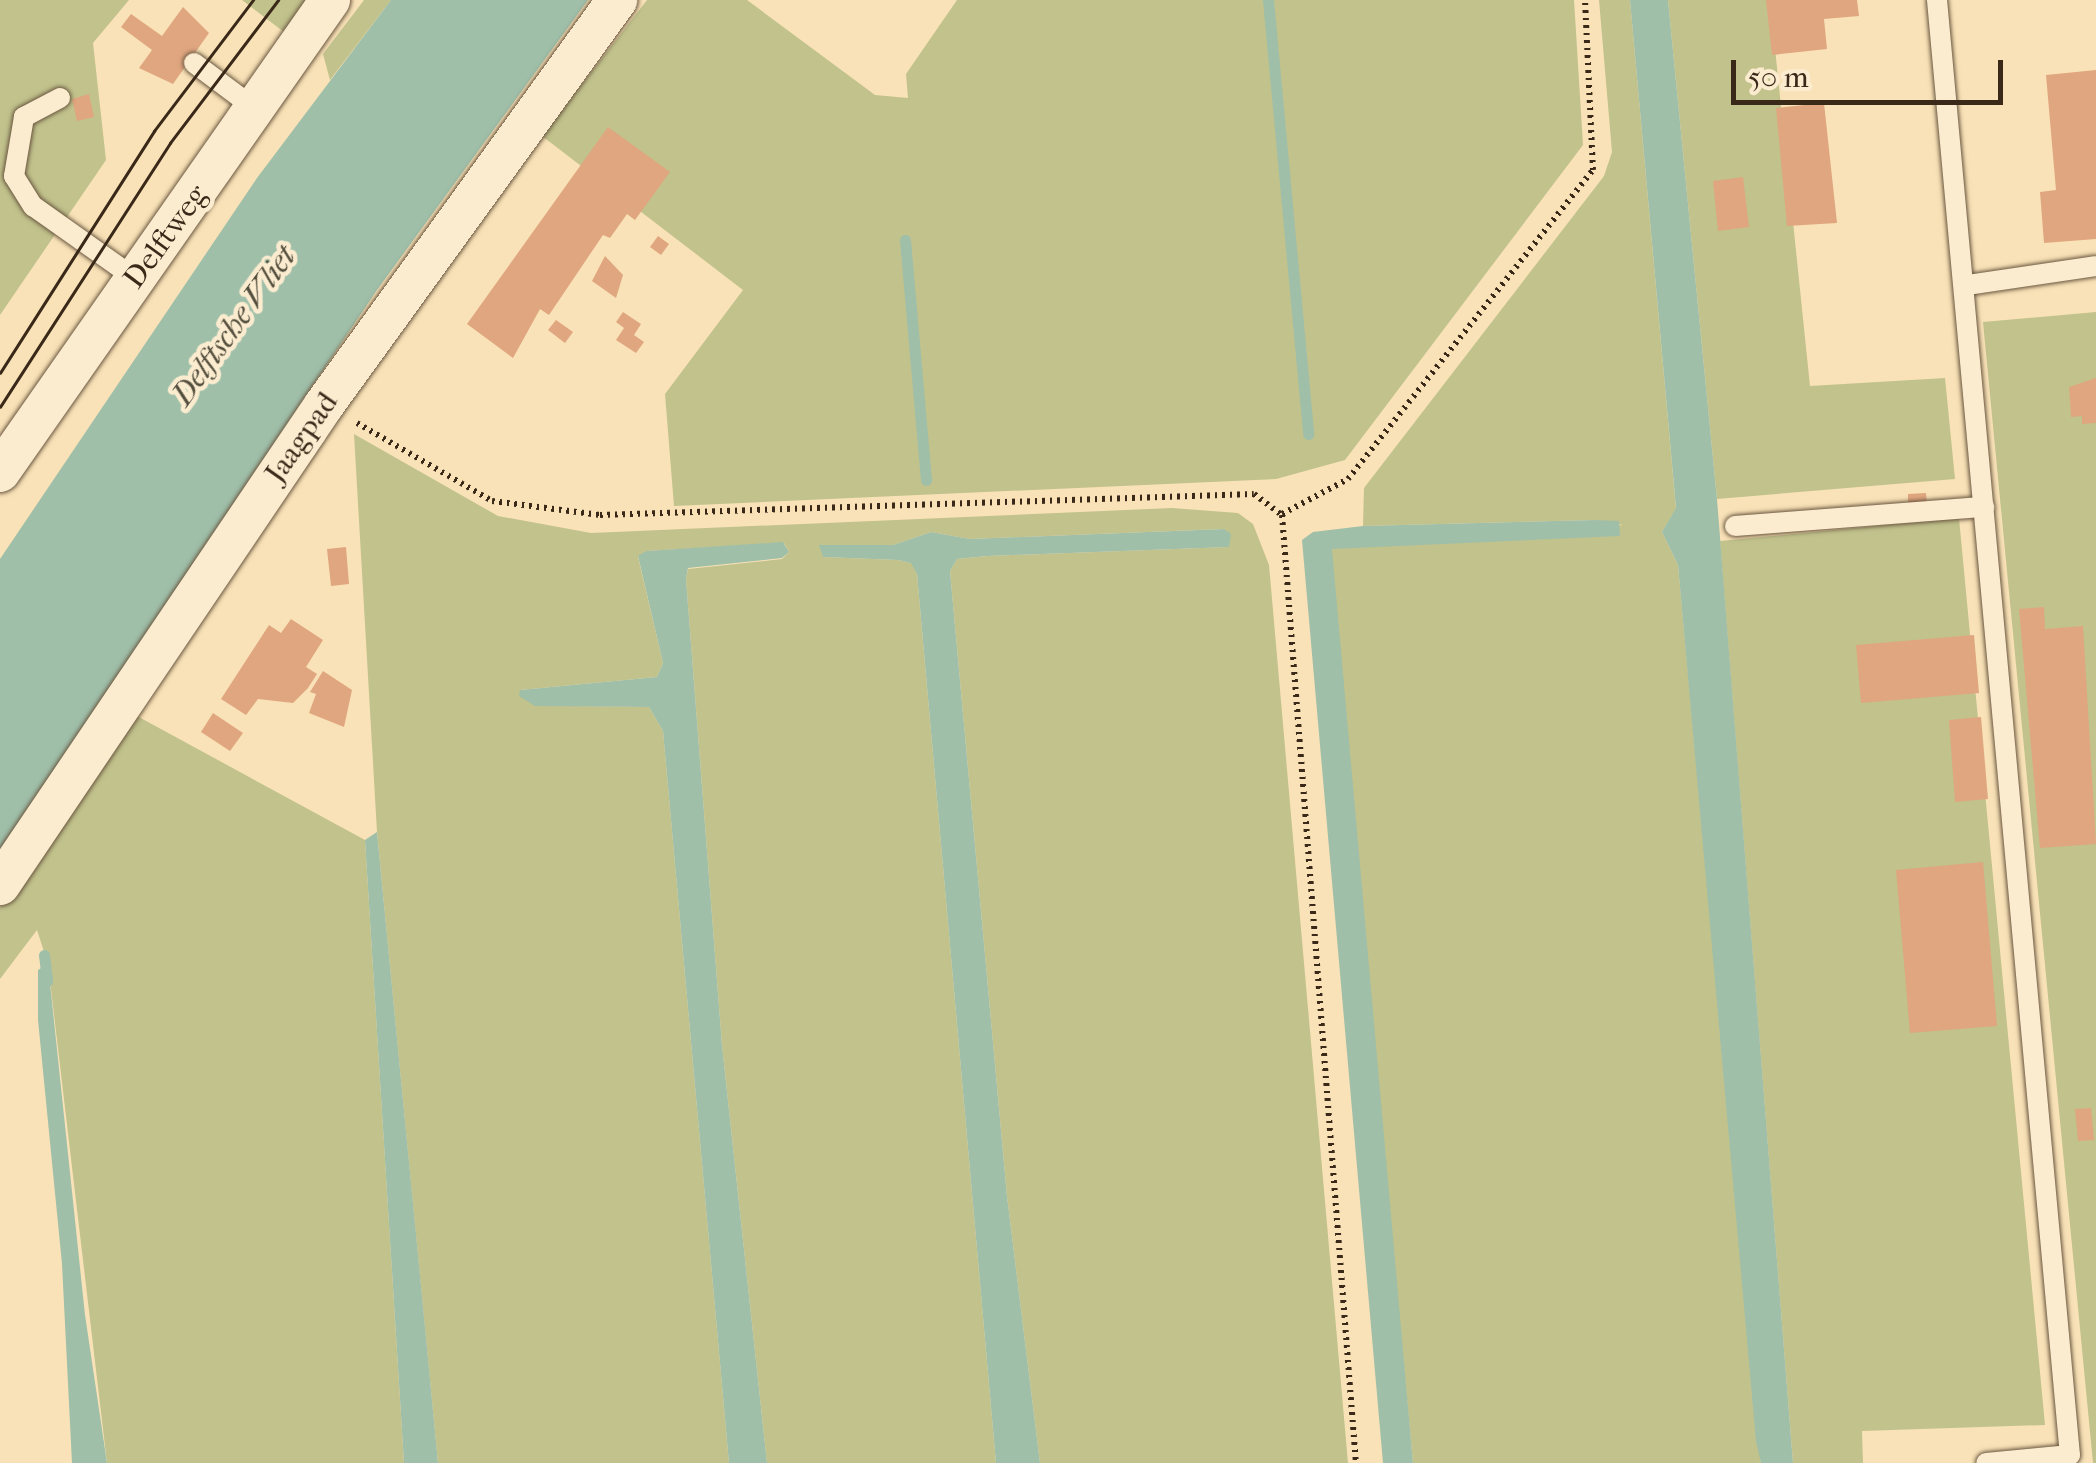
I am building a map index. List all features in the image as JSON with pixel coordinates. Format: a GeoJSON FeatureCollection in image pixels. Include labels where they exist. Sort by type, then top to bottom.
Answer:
{"type":"FeatureCollection","features":[{"type":"Feature","properties":{"kind":"street","name":"Delftweg"},"geometry":{"type":"LineString","coordinates":[[0,472],[257,110],[330,0]]}},
{"type":"Feature","properties":{"kind":"street","name":"Jaagpad"},"geometry":{"type":"LineString","coordinates":[[0,885],[324,405],[616,0]]}},
{"type":"Feature","properties":{"kind":"lane"},"geometry":{"type":"LineString","coordinates":[[1937,0],[1968,285],[1984,508],[2070,1456],[1986,1463]]}},
{"type":"Feature","properties":{"kind":"lane"},"geometry":{"type":"LineString","coordinates":[[194,63],[257,110]]}},
{"type":"Feature","properties":{"kind":"lane"},"geometry":{"type":"LineString","coordinates":[[60,98],[24,117],[14,176],[33,206],[136,279]]}},
{"type":"Feature","properties":{"kind":"lane"},"geometry":{"type":"LineString","coordinates":[[1968,285],[2096,266]]}},
{"type":"Feature","properties":{"kind":"lane"},"geometry":{"type":"LineString","coordinates":[[1735,526],[1984,508]]}},
{"type":"Feature","properties":{"kind":"path"},"geometry":{"type":"LineString","coordinates":[[1282,514],[1348,479],[1593,170],[1585,0]]}},
{"type":"Feature","properties":{"kind":"path"},"geometry":{"type":"LineString","coordinates":[[324,405],[492,501],[600,515],[1254,494],[1282,514]]}},
{"type":"Feature","properties":{"kind":"path"},"geometry":{"type":"LineString","coordinates":[[1282,514],[1279,536],[1356,1463]]}},
{"type":"Feature","properties":{"kind":"green space"},"geometry":{"type":"Polygon","coordinates":[[[0,0],[129,0],[93,43],[106,160],[0,315],[0,0]]]}},
{"type":"Feature","properties":{"kind":"green space"},"geometry":{"type":"Polygon","coordinates":[[[242,0],[307,0],[284,32],[242,0]]]}},
{"type":"Feature","properties":{"kind":"green space"},"geometry":{"type":"Polygon","coordinates":[[[364,0],[391,0],[330,80],[323,54],[364,0]]]}},
{"type":"Feature","properties":{"kind":"green space"},"geometry":{"type":"Polygon","coordinates":[[[647,0],[747,0],[875,95],[908,98],[906,74],[957,0],[1574,0],[1583,145],[1345,460],[1276,479],[674,506],[665,394],[743,290],[542,136],[647,0]]]}},
{"type":"Feature","properties":{"kind":"green space"},"geometry":{"type":"Polygon","coordinates":[[[1599,0],[1630,0],[1676,509],[1662,532],[1678,565],[1761,1463],[1413,1463],[1329,568],[1332,548],[1623,525],[1593,520],[1363,526],[1364,488],[1604,176],[1612,152],[1599,0]]]}},
{"type":"Feature","properties":{"kind":"green space"},"geometry":{"type":"Polygon","coordinates":[[[1668,0],[1770,0],[1810,386],[1945,378],[1955,479],[1717,499],[1668,0]]]}},
{"type":"Feature","properties":{"kind":"green space"},"geometry":{"type":"Polygon","coordinates":[[[2096,312],[2096,1463],[2093,1463],[1983,322],[2096,312]]]}},
{"type":"Feature","properties":{"kind":"green space"},"geometry":{"type":"Polygon","coordinates":[[[354,434],[498,516],[591,533],[1172,508],[1238,513],[1253,524],[1269,565],[1348,1463],[1040,1463],[1007,1196],[950,571],[957,559],[987,556],[1228,547],[1223,529],[970,539],[931,532],[893,545],[820,545],[823,557],[898,560],[912,563],[917,574],[996,1463],[767,1463],[722,1045],[686,579],[688,569],[782,559],[789,552],[784,543],[646,551],[638,557],[663,663],[657,677],[520,690],[573,706],[649,707],[663,731],[729,1463],[438,1463],[377,832],[354,434]]]}},
{"type":"Feature","properties":{"kind":"green space"},"geometry":{"type":"Polygon","coordinates":[[[1959,518],[2045,1425],[1862,1431],[1863,1463],[1793,1463],[1720,541],[1959,518]]]}},
{"type":"Feature","properties":{"kind":"green space"},"geometry":{"type":"Polygon","coordinates":[[[137,716],[365,840],[404,1463],[107,1463],[48,964],[37,930],[0,979],[0,907],[137,716]]]}},
{"type":"Feature","properties":{"kind":"water","name":"Delftsche Vliet"},"geometry":{"type":"Polygon","coordinates":[[[391,0],[588,0],[377,290],[0,850],[0,559],[257,178],[391,0]]]}},
{"type":"Feature","properties":{"kind":"water"},"geometry":{"type":"Polygon","coordinates":[[[1630,0],[1668,0],[1717,499],[1793,1463],[1761,1463],[1756,1441],[1678,565],[1662,532],[1676,508],[1630,0]]]}},
{"type":"Feature","properties":{"kind":"water"},"geometry":{"type":"Polygon","coordinates":[[[1619,521],[1620,536],[1332,549],[1413,1463],[1383,1463],[1302,540],[1313,532],[1363,526],[1619,521]]]}},
{"type":"Feature","properties":{"kind":"water"},"geometry":{"type":"Polygon","coordinates":[[[1224,529],[1231,534],[1229,547],[987,556],[957,559],[950,571],[1007,1196],[1040,1463],[996,1463],[917,574],[911,563],[898,560],[823,557],[819,545],[893,545],[931,532],[970,539],[1224,529]]]}},
{"type":"Feature","properties":{"kind":"water"},"geometry":{"type":"Polygon","coordinates":[[[783,542],[789,552],[782,558],[688,568],[686,579],[722,1045],[767,1463],[729,1463],[663,731],[649,707],[535,706],[519,696],[520,690],[657,677],[663,663],[638,556],[646,551],[783,542]]]}},
{"type":"Feature","properties":{"kind":"water"},"geometry":{"type":"Polygon","coordinates":[[[377,832],[438,1463],[404,1463],[365,840],[377,832]]]}},
{"type":"Feature","properties":{"kind":"water"},"geometry":{"type":"Polygon","coordinates":[[[48,964],[85,1315],[107,1463],[72,1463],[62,1264],[38,1020],[38,970],[48,964]]]}},
{"type":"Feature","properties":{"kind":"building"},"geometry":{"type":"Polygon","coordinates":[[[1766,0],[1857,0],[1859,16],[1824,19],[1827,49],[1772,55],[1766,0]]]}},
{"type":"Feature","properties":{"kind":"building"},"geometry":{"type":"Polygon","coordinates":[[[183,7],[209,33],[173,84],[139,68],[152,50],[121,27],[131,14],[162,36],[183,7]]]}},
{"type":"Feature","properties":{"kind":"building"},"geometry":{"type":"Polygon","coordinates":[[[2096,70],[2096,239],[2044,243],[2040,192],[2056,190],[2046,75],[2096,70]]]}},
{"type":"Feature","properties":{"kind":"building"},"geometry":{"type":"Polygon","coordinates":[[[89,94],[94,117],[77,121],[72,99],[89,94]]]}},
{"type":"Feature","properties":{"kind":"building"},"geometry":{"type":"Polygon","coordinates":[[[1824,103],[1837,223],[1787,226],[1776,108],[1824,103]]]}},
{"type":"Feature","properties":{"kind":"building"},"geometry":{"type":"Polygon","coordinates":[[[608,127],[670,172],[635,220],[627,214],[610,238],[603,235],[549,315],[540,309],[513,358],[467,324],[608,127]]]}},
{"type":"Feature","properties":{"kind":"building"},"geometry":{"type":"Polygon","coordinates":[[[1743,177],[1749,227],[1718,231],[1713,181],[1743,177]]]}},
{"type":"Feature","properties":{"kind":"building"},"geometry":{"type":"Polygon","coordinates":[[[658,236],[669,244],[661,255],[650,247],[658,236]]]}},
{"type":"Feature","properties":{"kind":"building"},"geometry":{"type":"Polygon","coordinates":[[[605,256],[623,275],[616,298],[592,281],[605,256]]]}},
{"type":"Feature","properties":{"kind":"building"},"geometry":{"type":"Polygon","coordinates":[[[623,312],[641,324],[634,335],[644,342],[636,353],[616,340],[624,328],[616,322],[623,312]]]}},
{"type":"Feature","properties":{"kind":"building"},"geometry":{"type":"Polygon","coordinates":[[[556,320],[573,332],[565,343],[548,330],[556,320]]]}},
{"type":"Feature","properties":{"kind":"building"},"geometry":{"type":"Polygon","coordinates":[[[2096,378],[2096,423],[2082,424],[2082,416],[2071,417],[2069,387],[2096,378]]]}},
{"type":"Feature","properties":{"kind":"building"},"geometry":{"type":"Polygon","coordinates":[[[1926,493],[1927,505],[1908,507],[1908,494],[1926,493]]]}},
{"type":"Feature","properties":{"kind":"building"},"geometry":{"type":"Polygon","coordinates":[[[346,547],[349,584],[331,586],[327,549],[346,547]]]}},
{"type":"Feature","properties":{"kind":"building"},"geometry":{"type":"Polygon","coordinates":[[[2044,607],[2045,629],[2083,626],[2096,844],[2040,848],[2019,609],[2044,607]]]}},
{"type":"Feature","properties":{"kind":"building"},"geometry":{"type":"Polygon","coordinates":[[[291,619],[323,640],[306,667],[317,674],[308,688],[293,703],[258,699],[246,715],[221,699],[269,625],[281,633],[291,619]]]}},
{"type":"Feature","properties":{"kind":"building"},"geometry":{"type":"Polygon","coordinates":[[[1974,635],[1979,693],[1861,703],[1856,645],[1974,635]]]}},
{"type":"Feature","properties":{"kind":"building"},"geometry":{"type":"Polygon","coordinates":[[[323,671],[352,690],[344,727],[309,713],[316,694],[310,692],[323,671]]]}},
{"type":"Feature","properties":{"kind":"building"},"geometry":{"type":"Polygon","coordinates":[[[213,713],[243,733],[230,751],[201,732],[213,713]]]}},
{"type":"Feature","properties":{"kind":"building"},"geometry":{"type":"Polygon","coordinates":[[[1981,717],[1988,799],[1955,802],[1949,720],[1981,717]]]}},
{"type":"Feature","properties":{"kind":"building"},"geometry":{"type":"Polygon","coordinates":[[[1983,862],[1997,1026],[1910,1033],[1896,870],[1983,862]]]}},
{"type":"Feature","properties":{"kind":"building"},"geometry":{"type":"Polygon","coordinates":[[[2091,1108],[2094,1140],[2078,1141],[2075,1109],[2091,1108]]]}},
{"type":"Feature","properties":{"kind":"waterway"},"geometry":{"type":"LineString","coordinates":[[1268,0],[1308,434]]}},
{"type":"Feature","properties":{"kind":"waterway"},"geometry":{"type":"LineString","coordinates":[[905,240],[926,480]]}},
{"type":"Feature","properties":{"kind":"waterway"},"geometry":{"type":"LineString","coordinates":[[44,955],[47,981]]}},
{"type":"Feature","properties":{"kind":"tram line"},"geometry":{"type":"LineString","coordinates":[[0,373],[154,131],[253,0]]}},
{"type":"Feature","properties":{"kind":"tram line"},"geometry":{"type":"LineString","coordinates":[[0,407],[170,143],[278,0]]}}]}
